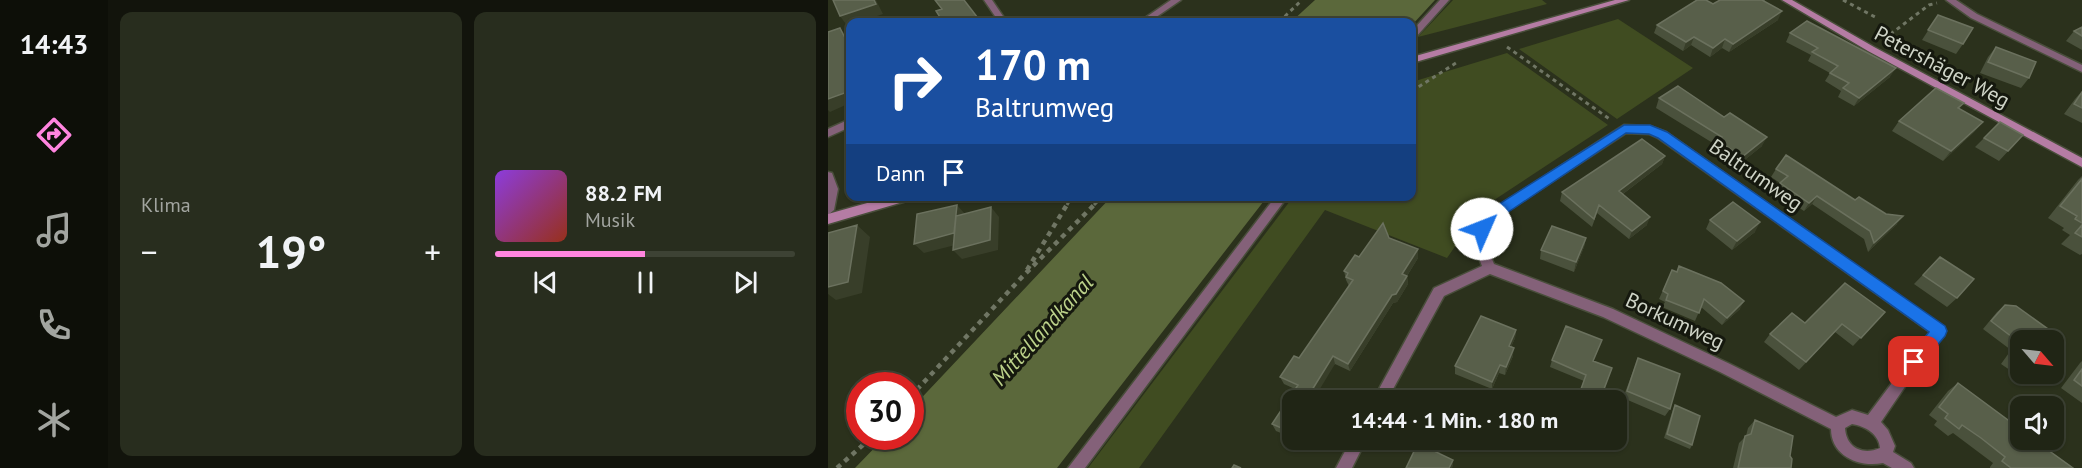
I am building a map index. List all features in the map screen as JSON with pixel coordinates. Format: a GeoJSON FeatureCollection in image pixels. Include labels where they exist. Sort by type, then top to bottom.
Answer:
{"type":"FeatureCollection","features":[{"type":"Feature","properties":{"kind":"main road"},"geometry":{"type":"LineString","coordinates":[[1416,59],[1625,0]]}},
{"type":"Feature","properties":{"kind":"main road","name":"Petershäger Weg"},"geometry":{"type":"LineString","coordinates":[[1786,0],[1871,49],[2082,163]]}},
{"type":"Feature","properties":{"kind":"main road"},"geometry":{"type":"LineString","coordinates":[[828,219],[892,201]]}},
{"type":"Feature","properties":{"kind":"street"},"geometry":{"type":"LineString","coordinates":[[988,0],[1000,18]]}},
{"type":"Feature","properties":{"kind":"street"},"geometry":{"type":"LineString","coordinates":[[1149,18],[1177,0]]}},
{"type":"Feature","properties":{"kind":"street"},"geometry":{"type":"LineString","coordinates":[[1416,32],[1445,0]]}},
{"type":"Feature","properties":{"kind":"street"},"geometry":{"type":"LineString","coordinates":[[1950,0],[1974,16],[2082,69]]}},
{"type":"Feature","properties":{"kind":"street"},"geometry":{"type":"LineString","coordinates":[[828,133],[846,125]]}},
{"type":"Feature","properties":{"kind":"street"},"geometry":{"type":"LineString","coordinates":[[1385,390],[1439,292],[1489,268],[1480,246],[1482,229],[1493,215],[1624,129]]}},
{"type":"Feature","properties":{"kind":"street","name":"Baltrumweg"},"geometry":{"type":"LineString","coordinates":[[1624,129],[1650,130],[1662,135],[1939,331],[1907,371],[1871,423]]}},
{"type":"Feature","properties":{"kind":"street"},"geometry":{"type":"LineString","coordinates":[[828,176],[832,189],[828,210]]}},
{"type":"Feature","properties":{"kind":"street"},"geometry":{"type":"LineString","coordinates":[[1076,468],[1280,201]]}},
{"type":"Feature","properties":{"kind":"street","name":"Borkumweg"},"geometry":{"type":"LineString","coordinates":[[1489,268],[1608,314],[1725,368],[1838,425]]}},
{"type":"Feature","properties":{"kind":"street"},"geometry":{"type":"LineString","coordinates":[[1851,417],[1871,423],[1885,439],[1886,456],[1880,462],[1862,466],[1844,451],[1838,442],[1838,425],[1851,417]]}},
{"type":"Feature","properties":{"kind":"street"},"geometry":{"type":"LineString","coordinates":[[1344,468],[1354,450]]}},
{"type":"Feature","properties":{"kind":"street"},"geometry":{"type":"LineString","coordinates":[[1886,456],[1906,468]]}},
{"type":"Feature","properties":{"kind":"path"},"geometry":{"type":"LineString","coordinates":[[1283,18],[1302,0]]}},
{"type":"Feature","properties":{"kind":"path"},"geometry":{"type":"LineString","coordinates":[[1843,0],[1877,18]]}},
{"type":"Feature","properties":{"kind":"path"},"geometry":{"type":"LineString","coordinates":[[1871,49],[1929,5],[1939,3]]}},
{"type":"Feature","properties":{"kind":"path"},"geometry":{"type":"LineString","coordinates":[[1494,37],[1624,129]]}},
{"type":"Feature","properties":{"kind":"path"},"geometry":{"type":"LineString","coordinates":[[1416,88],[1456,63],[1449,49]]}},
{"type":"Feature","properties":{"kind":"path"},"geometry":{"type":"LineString","coordinates":[[1023,276],[1069,201]]}},
{"type":"Feature","properties":{"kind":"path"},"geometry":{"type":"LineString","coordinates":[[924,382],[1023,276],[1098,201]]}},
{"type":"Feature","properties":{"kind":"path"},"geometry":{"type":"LineString","coordinates":[[837,468],[857,450]]}},
{"type":"Feature","properties":{"kind":"shaded area"},"geometry":{"type":"Polygon","coordinates":[[[1453,0],[1542,0],[1547,4],[1418,37],[1453,0]]]}},
{"type":"Feature","properties":{"kind":"shaded area"},"geometry":{"type":"Polygon","coordinates":[[[1618,19],[1693,68],[1617,119],[1519,49],[1618,19]]]}},
{"type":"Feature","properties":{"kind":"shaded area"},"geometry":{"type":"Polygon","coordinates":[[[1507,53],[1608,125],[1482,208],[1447,258],[1325,210],[1139,468],[1088,468],[1290,201],[1416,201],[1416,81],[1507,53]]]}},
{"type":"Feature","properties":{"kind":"water"},"geometry":{"type":"Polygon","coordinates":[[[1315,0],[1435,0],[1416,21],[1416,18],[1295,18],[1315,0]]]}},
{"type":"Feature","properties":{"kind":"water","name":"Mittellandkanal"},"geometry":{"type":"Polygon","coordinates":[[[1107,201],[1264,201],[1057,468],[855,468],[872,450],[924,450],[924,395],[1107,201]]]}},
{"type":"Feature","properties":{"kind":"building"},"geometry":{"type":"Polygon","coordinates":[[[833,0],[874,0],[876,4],[840,16],[833,0]]]}},
{"type":"Feature","properties":{"kind":"building"},"geometry":{"type":"Polygon","coordinates":[[[935,0],[964,0],[978,18],[940,18],[936,11],[942,9],[935,0]]]}},
{"type":"Feature","properties":{"kind":"building"},"geometry":{"type":"Polygon","coordinates":[[[1697,0],[1706,0],[1713,4],[1720,0],[1762,0],[1782,11],[1733,44],[1725,39],[1713,48],[1694,37],[1686,42],[1657,25],[1697,0]]]}},
{"type":"Feature","properties":{"kind":"building"},"geometry":{"type":"Polygon","coordinates":[[[1938,15],[1973,28],[1963,44],[1928,30],[1938,15]]]}},
{"type":"Feature","properties":{"kind":"building"},"geometry":{"type":"Polygon","coordinates":[[[1807,21],[1896,68],[1859,98],[1843,88],[1849,83],[1830,73],[1838,66],[1812,52],[1818,48],[1790,33],[1807,21]]]}},
{"type":"Feature","properties":{"kind":"building"},"geometry":{"type":"Polygon","coordinates":[[[2082,27],[2082,36],[2074,31],[2082,27]]]}},
{"type":"Feature","properties":{"kind":"building"},"geometry":{"type":"Polygon","coordinates":[[[840,28],[846,40],[846,92],[828,99],[828,32],[840,28]]]}},
{"type":"Feature","properties":{"kind":"building"},"geometry":{"type":"Polygon","coordinates":[[[1996,47],[2036,62],[2029,78],[1988,62],[1996,47]]]}},
{"type":"Feature","properties":{"kind":"building"},"geometry":{"type":"Polygon","coordinates":[[[1678,86],[1724,117],[1730,113],[1767,137],[1742,157],[1718,140],[1722,137],[1659,98],[1678,86]]]}},
{"type":"Feature","properties":{"kind":"building"},"geometry":{"type":"Polygon","coordinates":[[[1936,88],[1964,103],[1958,108],[1983,122],[1951,151],[1899,121],[1936,88]]]}},
{"type":"Feature","properties":{"kind":"building"},"geometry":{"type":"Polygon","coordinates":[[[2082,92],[2082,108],[2074,104],[2082,92]]]}},
{"type":"Feature","properties":{"kind":"building"},"geometry":{"type":"Polygon","coordinates":[[[2000,122],[2023,135],[2008,151],[1984,138],[2000,122]]]}},
{"type":"Feature","properties":{"kind":"building"},"geometry":{"type":"Polygon","coordinates":[[[1642,139],[1665,156],[1619,191],[1650,217],[1632,231],[1599,205],[1594,219],[1562,192],[1642,139]]]}},
{"type":"Feature","properties":{"kind":"building"},"geometry":{"type":"Polygon","coordinates":[[[1786,155],[1855,200],[1859,197],[1886,214],[1903,216],[1874,243],[1870,231],[1817,196],[1809,203],[1780,183],[1788,176],[1776,169],[1786,155]]]}},
{"type":"Feature","properties":{"kind":"building"},"geometry":{"type":"Polygon","coordinates":[[[2082,179],[2082,223],[2075,219],[2077,216],[2060,206],[2082,179]]]}},
{"type":"Feature","properties":{"kind":"building"},"geometry":{"type":"Polygon","coordinates":[[[1733,202],[1760,222],[1737,241],[1710,220],[1733,202]]]}},
{"type":"Feature","properties":{"kind":"building"},"geometry":{"type":"Polygon","coordinates":[[[957,205],[954,233],[914,244],[917,214],[957,205]]]}},
{"type":"Feature","properties":{"kind":"building"},"geometry":{"type":"Polygon","coordinates":[[[991,207],[990,240],[953,250],[956,216],[991,207]]]}},
{"type":"Feature","properties":{"kind":"building"},"geometry":{"type":"Polygon","coordinates":[[[1383,223],[1389,238],[1418,249],[1402,274],[1407,276],[1396,294],[1392,295],[1348,364],[1333,356],[1312,390],[1295,390],[1298,385],[1280,377],[1294,356],[1299,358],[1353,280],[1346,277],[1348,273],[1344,271],[1355,255],[1359,257],[1383,223]]]}},
{"type":"Feature","properties":{"kind":"building"},"geometry":{"type":"Polygon","coordinates":[[[857,225],[848,282],[828,287],[828,233],[857,225]]]}},
{"type":"Feature","properties":{"kind":"building"},"geometry":{"type":"Polygon","coordinates":[[[2082,225],[2082,237],[2075,233],[2082,225]]]}},
{"type":"Feature","properties":{"kind":"building"},"geometry":{"type":"Polygon","coordinates":[[[1552,226],[1586,238],[1576,262],[1541,250],[1552,226]]]}},
{"type":"Feature","properties":{"kind":"building"},"geometry":{"type":"Polygon","coordinates":[[[1940,257],[1974,279],[1957,298],[1923,275],[1940,257]]]}},
{"type":"Feature","properties":{"kind":"building"},"geometry":{"type":"Polygon","coordinates":[[[1679,266],[1721,283],[1744,301],[1727,318],[1704,299],[1699,313],[1666,300],[1668,294],[1663,291],[1672,270],[1677,272],[1679,266]]]}},
{"type":"Feature","properties":{"kind":"building"},"geometry":{"type":"Polygon","coordinates":[[[1845,283],[1885,312],[1861,338],[1842,324],[1806,362],[1770,334],[1792,313],[1805,323],[1845,283]]]}},
{"type":"Feature","properties":{"kind":"building"},"geometry":{"type":"Polygon","coordinates":[[[2005,305],[2016,306],[2048,329],[2010,330],[2010,335],[1991,321],[2005,305]]]}},
{"type":"Feature","properties":{"kind":"building"},"geometry":{"type":"Polygon","coordinates":[[[1481,316],[1516,330],[1509,346],[1514,348],[1506,367],[1500,365],[1492,382],[1455,366],[1481,316]]]}},
{"type":"Feature","properties":{"kind":"building"},"geometry":{"type":"Polygon","coordinates":[[[1566,326],[1602,340],[1593,361],[1612,368],[1604,390],[1584,390],[1581,389],[1586,375],[1552,360],[1566,326]]]}},
{"type":"Feature","properties":{"kind":"building"},"geometry":{"type":"Polygon","coordinates":[[[1638,358],[1680,374],[1670,409],[1627,391],[1638,358]]]}},
{"type":"Feature","properties":{"kind":"building"},"geometry":{"type":"Polygon","coordinates":[[[2082,369],[2082,386],[2074,380],[2082,369]]]}},
{"type":"Feature","properties":{"kind":"building"},"geometry":{"type":"Polygon","coordinates":[[[1958,383],[2010,422],[2010,450],[2048,450],[2073,468],[2011,468],[2002,461],[2005,457],[1981,438],[1962,425],[1959,429],[1945,418],[1948,414],[1939,407],[1958,383]]]}},
{"type":"Feature","properties":{"kind":"building"},"geometry":{"type":"Polygon","coordinates":[[[1675,405],[1700,416],[1692,445],[1667,434],[1675,405]]]}},
{"type":"Feature","properties":{"kind":"building"},"geometry":{"type":"Polygon","coordinates":[[[1282,409],[1282,428],[1272,424],[1282,409]]]}},
{"type":"Feature","properties":{"kind":"building"},"geometry":{"type":"Polygon","coordinates":[[[1755,420],[1793,436],[1791,468],[1738,468],[1745,436],[1751,434],[1755,420]]]}},
{"type":"Feature","properties":{"kind":"building"},"geometry":{"type":"Polygon","coordinates":[[[1415,450],[1437,450],[1436,452],[1453,460],[1449,468],[1406,468],[1415,450]]]}},
{"type":"Feature","properties":{"kind":"route"},"geometry":{"type":"LineString","coordinates":[[1482,229],[1493,215],[1624,129],[1650,130],[1662,135],[1939,331],[1914,362]]}}]}
